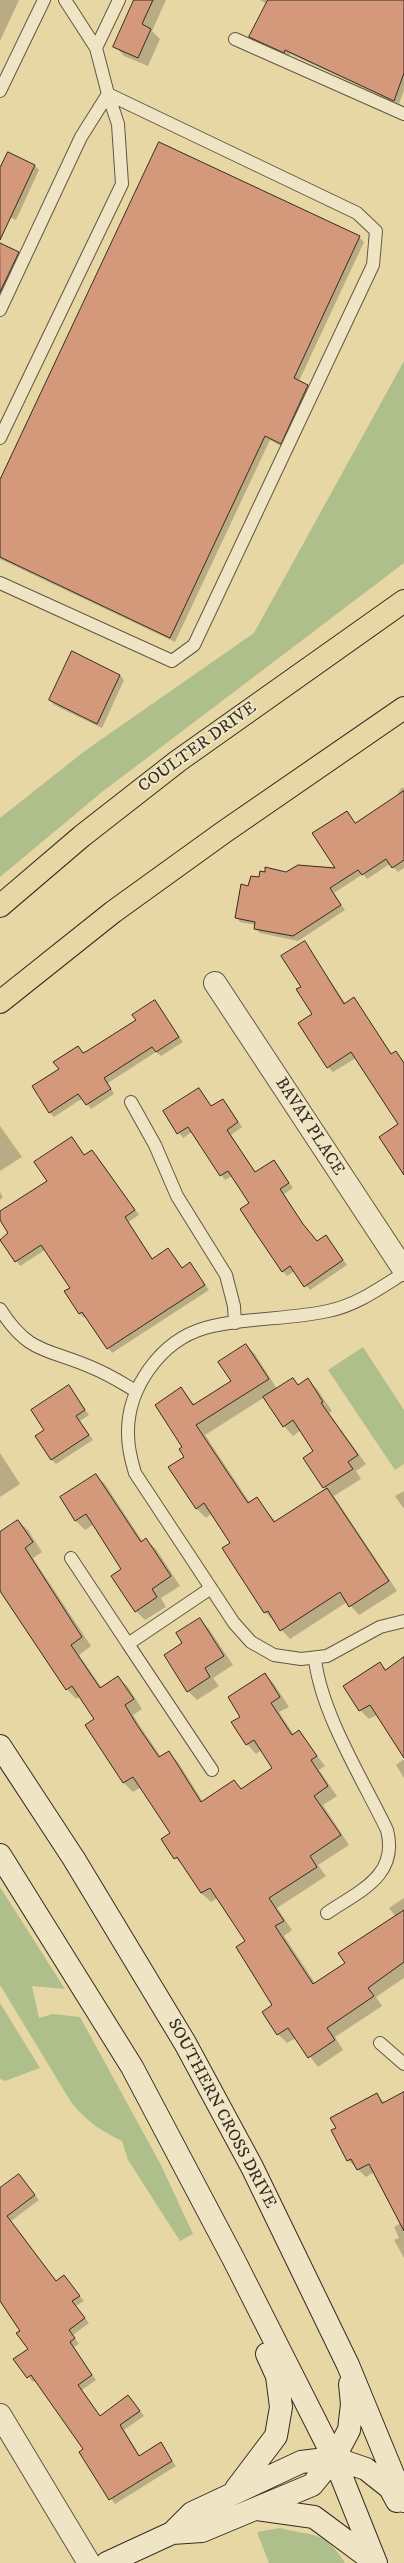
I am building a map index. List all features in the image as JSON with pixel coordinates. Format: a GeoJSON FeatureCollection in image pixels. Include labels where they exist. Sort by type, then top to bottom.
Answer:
{"type":"FeatureCollection","features":[{"type":"Feature","properties":{"kind":"main road","name":"COULTER DRIVE"},"geometry":{"type":"LineString","coordinates":[[0,906],[82,836],[178,761],[404,601]]}},
{"type":"Feature","properties":{"kind":"main road"},"geometry":{"type":"LineString","coordinates":[[0,1002],[113,912],[243,818],[404,708]]}},
{"type":"Feature","properties":{"kind":"main road","name":"BAVAY PLACE"},"geometry":{"type":"LineString","coordinates":[[215,983],[404,1272]]}},
{"type":"Feature","properties":{"kind":"main road","name":"SOUTHERN CROSS DRIVE"},"geometry":{"type":"LineString","coordinates":[[0,1746],[74,1859],[184,2043],[252,2167],[348,2365],[404,2501]]}},
{"type":"Feature","properties":{"kind":"main road"},"geometry":{"type":"LineString","coordinates":[[0,1855],[132,2067],[234,2260],[334,2458],[376,2563]]}},
{"type":"Feature","properties":{"kind":"main road"},"geometry":{"type":"LineString","coordinates":[[234,2260],[248,2310],[277,2376],[281,2407],[276,2436],[234,2491]]}},
{"type":"Feature","properties":{"kind":"main road"},"geometry":{"type":"LineString","coordinates":[[172,2532],[202,2531],[258,2509],[312,2485],[334,2458],[349,2430],[352,2404],[348,2365]]}},
{"type":"Feature","properties":{"kind":"main road"},"geometry":{"type":"LineString","coordinates":[[0,2415],[89,2563]]}},
{"type":"Feature","properties":{"kind":"main road"},"geometry":{"type":"LineString","coordinates":[[107,2563],[172,2532],[192,2513],[234,2491],[300,2462],[334,2458],[366,2469],[390,2488],[404,2513]]}},
{"type":"Feature","properties":{"kind":"main road"},"geometry":{"type":"LineString","coordinates":[[258,2509],[314,2517],[376,2563]]}},
{"type":"Feature","properties":{"kind":"lane"},"geometry":{"type":"LineString","coordinates":[[0,91],[44,0]]}},
{"type":"Feature","properties":{"kind":"lane"},"geometry":{"type":"LineString","coordinates":[[0,438],[122,184],[118,124],[108,94],[96,48],[66,0]]}},
{"type":"Feature","properties":{"kind":"lane"},"geometry":{"type":"LineString","coordinates":[[96,48],[119,0]]}},
{"type":"Feature","properties":{"kind":"lane"},"geometry":{"type":"LineString","coordinates":[[235,39],[404,114]]}},
{"type":"Feature","properties":{"kind":"lane"},"geometry":{"type":"LineString","coordinates":[[0,310],[81,137],[108,94]]}},
{"type":"Feature","properties":{"kind":"lane"},"geometry":{"type":"LineString","coordinates":[[0,583],[172,661],[194,645],[373,266],[376,231],[356,213],[108,94]]}},
{"type":"Feature","properties":{"kind":"lane"},"geometry":{"type":"LineString","coordinates":[[130,1102],[156,1145],[177,1196],[226,1275],[234,1306],[235,1323]]}},
{"type":"Feature","properties":{"kind":"lane"},"geometry":{"type":"LineString","coordinates":[[404,1272],[364,1298],[330,1311],[204,1328],[176,1342],[148,1371],[136,1391],[128,1433],[128,1447],[135,1473],[234,1623],[251,1642],[274,1655],[315,1659],[327,1656],[380,1628],[404,1621]]}},
{"type":"Feature","properties":{"kind":"lane"},"geometry":{"type":"LineString","coordinates":[[0,1309],[14,1330],[34,1347],[93,1368],[136,1391]]}},
{"type":"Feature","properties":{"kind":"lane"},"geometry":{"type":"LineString","coordinates":[[71,1558],[212,1770]]}},
{"type":"Feature","properties":{"kind":"lane"},"geometry":{"type":"LineString","coordinates":[[128,1644],[211,1588]]}},
{"type":"Feature","properties":{"kind":"lane"},"geometry":{"type":"LineString","coordinates":[[315,1659],[317,1676],[328,1709],[387,1830],[390,1842],[387,1863],[375,1881],[328,1913]]}},
{"type":"Feature","properties":{"kind":"lane"},"geometry":{"type":"LineString","coordinates":[[380,2043],[404,2064]]}},
{"type":"Feature","properties":{"kind":"green space"},"geometry":{"type":"Polygon","coordinates":[[[404,361],[404,563],[102,792],[0,877],[0,818],[86,750],[254,633],[404,361]]]}},
{"type":"Feature","properties":{"kind":"green space"},"geometry":{"type":"Polygon","coordinates":[[[363,1347],[404,1410],[404,1464],[395,1470],[328,1370],[363,1347]]]}},
{"type":"Feature","properties":{"kind":"green space"},"geometry":{"type":"Polygon","coordinates":[[[0,1887],[65,1989],[32,1986],[39,2018],[53,2014],[80,2017],[161,2165],[193,2234],[180,2241],[128,2160],[122,2141],[94,2125],[82,2115],[71,2102],[0,1985],[0,1887]]]}},
{"type":"Feature","properties":{"kind":"green space"},"geometry":{"type":"Polygon","coordinates":[[[0,2003],[40,2068],[5,2081],[0,2079],[0,2003]]]}},
{"type":"Feature","properties":{"kind":"green space"},"geometry":{"type":"Polygon","coordinates":[[[280,2528],[318,2536],[338,2552],[345,2563],[269,2563],[257,2532],[280,2528]]]}},
{"type":"Feature","properties":{"kind":"building"},"geometry":{"type":"Polygon","coordinates":[[[134,0],[153,0],[142,24],[151,29],[138,58],[113,47],[134,0]]]}},
{"type":"Feature","properties":{"kind":"building"},"geometry":{"type":"Polygon","coordinates":[[[268,0],[404,0],[404,73],[394,101],[285,50],[284,53],[249,37],[268,0]]]}},
{"type":"Feature","properties":{"kind":"building"},"geometry":{"type":"Polygon","coordinates":[[[159,142],[360,236],[294,378],[308,385],[281,444],[265,436],[170,638],[0,557],[0,480],[159,142]]]}},
{"type":"Feature","properties":{"kind":"building"},"geometry":{"type":"Polygon","coordinates":[[[8,152],[35,165],[0,240],[0,168],[8,152]]]}},
{"type":"Feature","properties":{"kind":"building"},"geometry":{"type":"Polygon","coordinates":[[[0,243],[19,252],[0,292],[0,243]]]}},
{"type":"Feature","properties":{"kind":"building"},"geometry":{"type":"Polygon","coordinates":[[[72,651],[120,675],[97,724],[49,700],[72,651]]]}},
{"type":"Feature","properties":{"kind":"building"},"geometry":{"type":"Polygon","coordinates":[[[404,791],[404,860],[392,868],[386,859],[362,875],[358,870],[330,888],[341,905],[293,936],[254,929],[255,922],[235,918],[241,884],[248,886],[251,876],[259,877],[260,871],[265,872],[265,867],[286,872],[298,865],[335,868],[312,833],[347,811],[355,823],[404,791]]]}},
{"type":"Feature","properties":{"kind":"building"},"geometry":{"type":"Polygon","coordinates":[[[305,941],[344,1004],[354,997],[391,1054],[396,1051],[404,1063],[404,1175],[379,1137],[398,1124],[351,1052],[327,1068],[298,1023],[312,1014],[296,989],[301,987],[281,956],[305,941]]]}},
{"type":"Feature","properties":{"kind":"building"},"geometry":{"type":"Polygon","coordinates":[[[155,1000],[179,1037],[156,1052],[152,1047],[104,1078],[111,1089],[86,1105],[78,1094],[49,1113],[32,1086],[59,1069],[53,1062],[78,1046],[83,1053],[87,1051],[136,1020],[132,1015],[155,1000]]]}},
{"type":"Feature","properties":{"kind":"building"},"geometry":{"type":"Polygon","coordinates":[[[199,1088],[211,1106],[223,1099],[238,1122],[227,1130],[255,1172],[274,1160],[289,1183],[280,1189],[303,1224],[317,1241],[326,1235],[343,1260],[304,1287],[290,1266],[282,1272],[255,1232],[240,1209],[249,1203],[228,1171],[220,1176],[188,1127],[177,1134],[163,1111],[199,1088]]]}},
{"type":"Feature","properties":{"kind":"building"},"geometry":{"type":"Polygon","coordinates":[[[72,1137],[84,1155],[92,1150],[135,1210],[125,1217],[152,1259],[168,1248],[182,1268],[190,1262],[205,1285],[107,1349],[82,1312],[79,1314],[64,1291],[70,1288],[41,1245],[15,1262],[0,1240],[8,1233],[0,1220],[0,1211],[47,1181],[34,1162],[72,1137]]]}},
{"type":"Feature","properties":{"kind":"building"},"geometry":{"type":"Polygon","coordinates":[[[246,1344],[269,1379],[196,1425],[248,1503],[257,1497],[274,1522],[327,1488],[389,1581],[349,1607],[340,1592],[280,1631],[268,1611],[264,1613],[222,1548],[230,1543],[204,1503],[196,1509],[168,1467],[184,1457],[179,1449],[182,1447],[155,1405],[181,1387],[193,1405],[231,1381],[218,1362],[246,1344]]]}},
{"type":"Feature","properties":{"kind":"building"},"geometry":{"type":"Polygon","coordinates":[[[293,1378],[298,1385],[308,1378],[323,1402],[321,1403],[358,1455],[348,1462],[353,1469],[323,1488],[303,1458],[313,1451],[293,1420],[283,1427],[263,1397],[293,1378]]]}},
{"type":"Feature","properties":{"kind":"building"},"geometry":{"type":"Polygon","coordinates":[[[69,1385],[85,1410],[76,1416],[89,1435],[51,1460],[35,1436],[44,1430],[31,1410],[69,1385]]]}},
{"type":"Feature","properties":{"kind":"building"},"geometry":{"type":"Polygon","coordinates":[[[96,1474],[141,1542],[146,1538],[171,1576],[152,1589],[157,1597],[135,1612],[111,1576],[121,1569],[86,1514],[75,1521],[60,1497],[96,1474]]]}},
{"type":"Feature","properties":{"kind":"building"},"geometry":{"type":"Polygon","coordinates":[[[18,1520],[33,1542],[25,1548],[82,1637],[71,1645],[100,1688],[118,1676],[134,1699],[125,1705],[137,1725],[159,1757],[169,1751],[201,1802],[234,1780],[241,1789],[272,1768],[254,1740],[246,1745],[231,1722],[240,1717],[228,1697],[265,1673],[280,1697],[271,1703],[292,1735],[299,1730],[317,1756],[311,1760],[328,1786],[314,1796],[341,1835],[310,1856],[317,1867],[269,1898],[284,1921],[275,1926],[313,1984],[345,1963],[338,1953],[404,1910],[404,1962],[368,1988],[374,1996],[327,2028],[335,2040],[308,2058],[288,2028],[277,2035],[262,2012],[272,2005],[236,1947],[245,1941],[210,1888],[201,1893],[177,1857],[174,1859],[161,1839],[170,1833],[133,1777],[123,1783],[85,1725],[94,1719],[72,1686],[66,1690],[0,1591],[0,1532],[18,1520]]]}},
{"type":"Feature","properties":{"kind":"building"},"geometry":{"type":"Polygon","coordinates":[[[200,1618],[224,1656],[205,1668],[210,1677],[187,1692],[164,1655],[182,1643],[176,1633],[200,1618]]]}},
{"type":"Feature","properties":{"kind":"building"},"geometry":{"type":"Polygon","coordinates":[[[404,1657],[404,1758],[370,1705],[359,1711],[343,1686],[380,1662],[385,1670],[404,1657]]]}},
{"type":"Feature","properties":{"kind":"building"},"geometry":{"type":"Polygon","coordinates":[[[404,2092],[404,2231],[369,2164],[357,2170],[351,2159],[347,2161],[331,2130],[336,2128],[330,2118],[377,2093],[382,2103],[404,2092]]]}},
{"type":"Feature","properties":{"kind":"building"},"geometry":{"type":"Polygon","coordinates":[[[19,2174],[35,2195],[7,2216],[56,2281],[64,2275],[80,2296],[72,2301],[85,2318],[69,2330],[75,2338],[70,2342],[92,2375],[78,2385],[100,2416],[128,2395],[140,2411],[120,2425],[139,2456],[161,2442],[172,2461],[109,2500],[79,2452],[83,2449],[31,2375],[27,2378],[13,2359],[28,2349],[16,2333],[20,2331],[0,2301],[0,2188],[19,2174]]]}}]}
